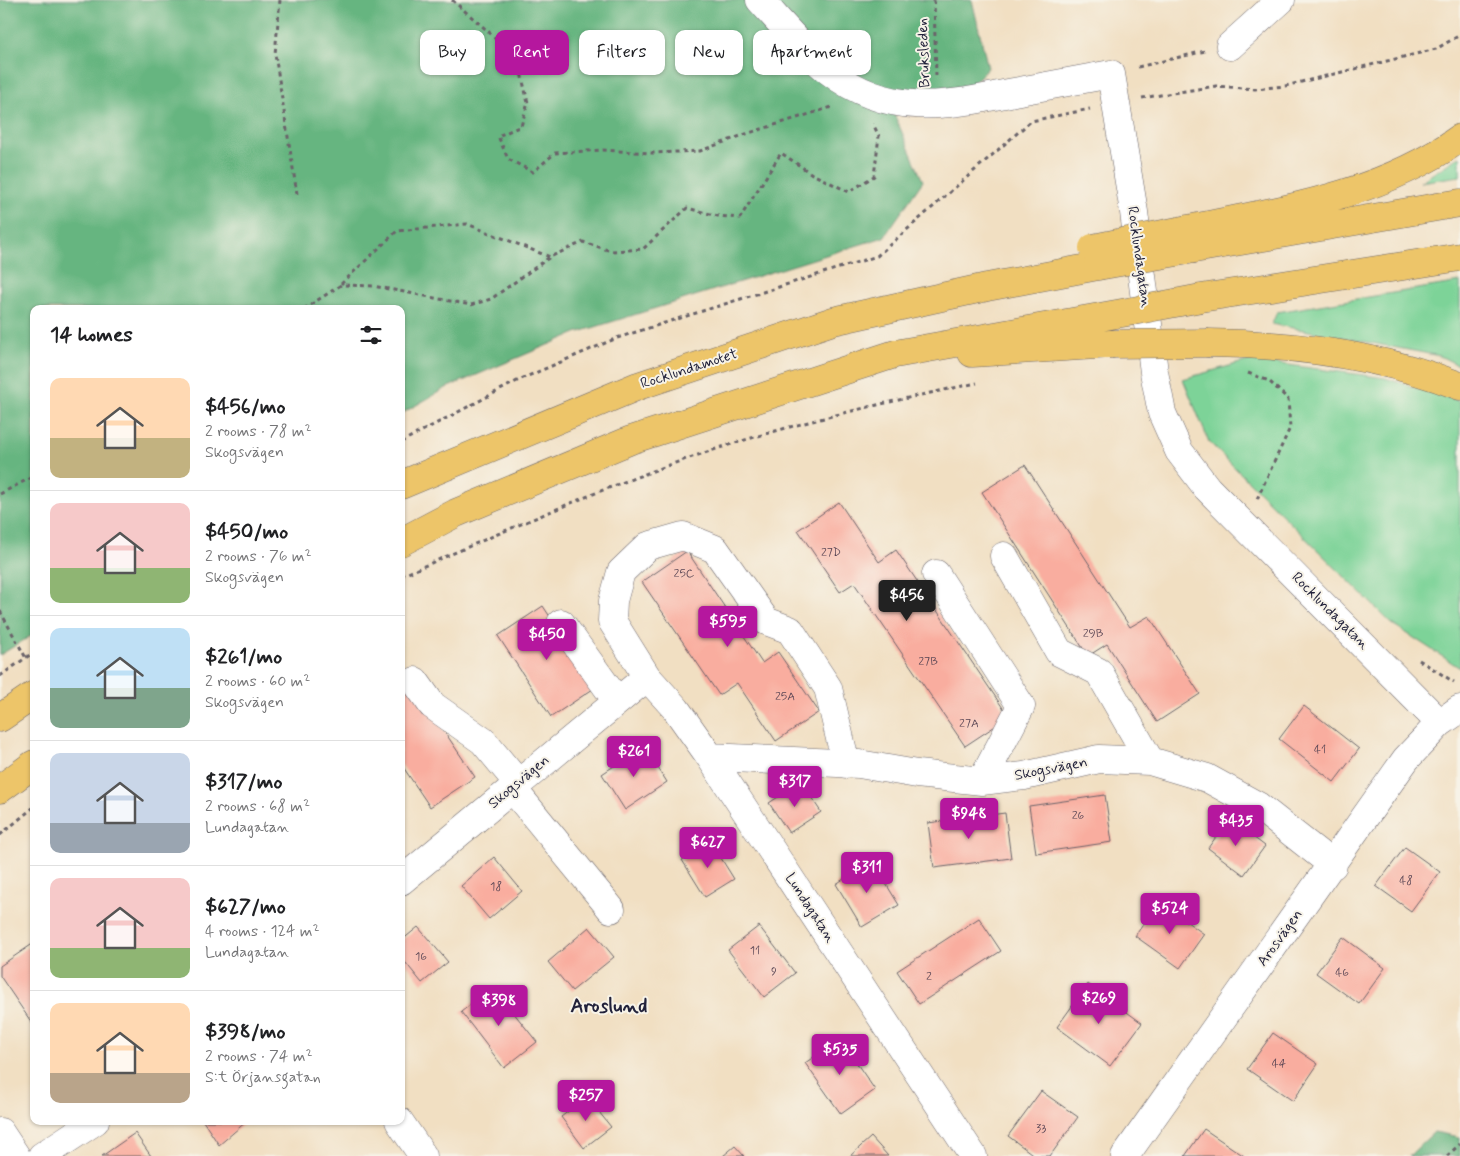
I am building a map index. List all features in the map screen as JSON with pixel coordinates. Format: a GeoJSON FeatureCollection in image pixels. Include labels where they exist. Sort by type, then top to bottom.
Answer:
{"type":"FeatureCollection","features":[{"type":"Feature","properties":{"kind":"highway"},"geometry":{"type":"LineString","coordinates":[[1191,239],[1320,201],[1373,183],[1440,153],[1460,138]]}},
{"type":"Feature","properties":{"kind":"highway"},"geometry":{"type":"LineString","coordinates":[[1191,239],[1460,203]]}},
{"type":"Feature","properties":{"kind":"highway","name":"Rocklundamotet"},"geometry":{"type":"LineString","coordinates":[[405,483],[638,386],[833,321],[987,287],[1034,258],[1095,257],[1191,239]]}},
{"type":"Feature","properties":{"kind":"highway"},"geometry":{"type":"LineString","coordinates":[[405,540],[456,513],[631,440],[896,354],[1201,298],[1460,257]]}},
{"type":"Feature","properties":{"kind":"highway"},"geometry":{"type":"LineString","coordinates":[[896,354],[1001,353],[1112,344],[1209,342],[1290,347],[1349,355],[1429,374],[1460,386]]}},
{"type":"Feature","properties":{"kind":"highway"},"geometry":{"type":"LineString","coordinates":[[0,718],[30,698]]}},
{"type":"Feature","properties":{"kind":"highway"},"geometry":{"type":"LineString","coordinates":[[0,789],[30,767]]}},
{"type":"Feature","properties":{"kind":"street"},"geometry":{"type":"LineString","coordinates":[[760,0],[829,71],[849,84],[896,103],[937,106],[972,102],[1111,74]]}},
{"type":"Feature","properties":{"kind":"street"},"geometry":{"type":"LineString","coordinates":[[1230,46],[1281,0]]}},
{"type":"Feature","properties":{"kind":"street","name":"Rocklundagatan"},"geometry":{"type":"LineString","coordinates":[[1111,74],[1134,212],[1154,372],[1162,413],[1179,451],[1207,488],[1453,719]]}},
{"type":"Feature","properties":{"kind":"street","name":"Lundagatan"},"geometry":{"type":"LineString","coordinates":[[846,764],[828,688],[790,630],[766,621],[715,549],[683,536],[648,546],[621,572],[613,601],[612,621],[642,680],[676,709],[710,757],[973,1156]]}},
{"type":"Feature","properties":{"kind":"street"},"geometry":{"type":"LineString","coordinates":[[1004,556],[1059,652],[1099,672],[1150,761]]}},
{"type":"Feature","properties":{"kind":"street"},"geometry":{"type":"LineString","coordinates":[[936,574],[1021,706],[982,781]]}},
{"type":"Feature","properties":{"kind":"street"},"geometry":{"type":"LineString","coordinates":[[562,623],[617,701]]}},
{"type":"Feature","properties":{"kind":"street","name":"Skogsvägen"},"geometry":{"type":"LineString","coordinates":[[405,878],[642,680]]}},
{"type":"Feature","properties":{"kind":"street"},"geometry":{"type":"LineString","coordinates":[[416,681],[432,705],[483,741],[611,909]]}},
{"type":"Feature","properties":{"kind":"street","name":"Arosvägen"},"geometry":{"type":"LineString","coordinates":[[1124,1156],[1333,865],[1406,759],[1453,719]]}},
{"type":"Feature","properties":{"kind":"street","name":"Skogsvägen"},"geometry":{"type":"LineString","coordinates":[[710,757],[846,764],[982,781],[1024,776],[1099,759],[1150,761],[1207,778],[1258,806],[1333,865]]}},
{"type":"Feature","properties":{"kind":"street"},"geometry":{"type":"LineString","coordinates":[[42,1156],[89,1125]]}},
{"type":"Feature","properties":{"kind":"street"},"geometry":{"type":"LineString","coordinates":[[402,1125],[423,1156]]}},
{"type":"Feature","properties":{"kind":"street"},"geometry":{"type":"LineString","coordinates":[[0,1132],[16,1156]]}},
{"type":"Feature","properties":{"kind":"path"},"geometry":{"type":"LineString","coordinates":[[280,0],[275,54],[297,194]]}},
{"type":"Feature","properties":{"kind":"path"},"geometry":{"type":"LineString","coordinates":[[452,0],[489,32],[519,64],[528,102],[522,126],[498,136],[508,158],[533,172],[555,152],[603,150],[700,151],[746,134],[835,107]]}},
{"type":"Feature","properties":{"kind":"path","name":"Bruksleden"},"geometry":{"type":"LineString","coordinates":[[934,0],[937,106]]}},
{"type":"Feature","properties":{"kind":"path"},"geometry":{"type":"LineString","coordinates":[[405,440],[522,379],[617,338],[877,256],[1031,121],[1116,103],[1216,86],[1255,89],[1285,86],[1436,49],[1460,36]]}},
{"type":"Feature","properties":{"kind":"path"},"geometry":{"type":"LineString","coordinates":[[1111,74],[1230,46]]}},
{"type":"Feature","properties":{"kind":"path"},"geometry":{"type":"LineString","coordinates":[[341,285],[373,286],[471,305],[491,299],[550,257],[583,242],[611,251],[643,249],[688,208],[718,216],[740,218],[781,154],[812,174],[850,192],[874,176],[880,136],[871,120]]}},
{"type":"Feature","properties":{"kind":"path"},"geometry":{"type":"LineString","coordinates":[[310,305],[341,285],[397,231],[467,224],[550,257]]}},
{"type":"Feature","properties":{"kind":"path"},"geometry":{"type":"LineString","coordinates":[[1253,375],[1269,381],[1288,399],[1290,428],[1254,506]]}},
{"type":"Feature","properties":{"kind":"path"},"geometry":{"type":"LineString","coordinates":[[405,574],[599,491],[710,451],[832,414],[982,382]]}},
{"type":"Feature","properties":{"kind":"path"},"geometry":{"type":"LineString","coordinates":[[0,494],[30,478]]}},
{"type":"Feature","properties":{"kind":"path"},"geometry":{"type":"LineString","coordinates":[[0,611],[26,658]]}},
{"type":"Feature","properties":{"kind":"path"},"geometry":{"type":"LineString","coordinates":[[0,676],[30,655]]}},
{"type":"Feature","properties":{"kind":"path"},"geometry":{"type":"LineString","coordinates":[[0,834],[30,810]]}},
{"type":"Feature","properties":{"kind":"path"},"geometry":{"type":"LineString","coordinates":[[1447,1156],[1460,1144]]}},
{"type":"Feature","properties":{"kind":"green space"},"geometry":{"type":"Polygon","coordinates":[[[0,0],[972,0],[988,68],[955,102],[888,100],[923,181],[884,237],[576,333],[446,388],[405,412],[405,305],[30,305],[30,636],[0,655],[0,0]]]}},
{"type":"Feature","properties":{"kind":"green space"},"geometry":{"type":"Polygon","coordinates":[[[1460,156],[1460,176],[1420,182],[1460,156]]]}},
{"type":"Feature","properties":{"kind":"green space"},"geometry":{"type":"Polygon","coordinates":[[[1460,282],[1460,366],[1440,356],[1272,324],[1277,312],[1460,282]]]}},
{"type":"Feature","properties":{"kind":"green space"},"geometry":{"type":"Polygon","coordinates":[[[1251,360],[1385,378],[1460,401],[1460,668],[1391,623],[1209,442],[1183,379],[1251,360]]]}},
{"type":"Feature","properties":{"kind":"green space"},"geometry":{"type":"Polygon","coordinates":[[[1434,1132],[1460,1137],[1460,1156],[1409,1156],[1434,1132]]]}},
{"type":"Feature","properties":{"kind":"building"},"geometry":{"type":"Polygon","coordinates":[[[1025,465],[1130,627],[1149,616],[1200,694],[1157,722],[1107,644],[1088,656],[982,492],[1025,465]]]}},
{"type":"Feature","properties":{"kind":"building"},"geometry":{"type":"Polygon","coordinates":[[[839,502],[879,562],[896,550],[1009,717],[965,746],[854,583],[840,592],[798,530],[839,502]]]}},
{"type":"Feature","properties":{"kind":"building"},"geometry":{"type":"Polygon","coordinates":[[[687,551],[762,663],[778,652],[819,712],[776,741],[737,683],[719,695],[642,582],[687,551]]]}},
{"type":"Feature","properties":{"kind":"building"},"geometry":{"type":"Polygon","coordinates":[[[543,606],[596,687],[551,717],[498,636],[543,606]]]}},
{"type":"Feature","properties":{"kind":"building"},"geometry":{"type":"Polygon","coordinates":[[[407,676],[475,777],[430,807],[405,770],[405,677],[407,676]]]}},
{"type":"Feature","properties":{"kind":"building"},"geometry":{"type":"Polygon","coordinates":[[[1304,706],[1359,749],[1334,782],[1279,739],[1304,706]]]}},
{"type":"Feature","properties":{"kind":"building"},"geometry":{"type":"Polygon","coordinates":[[[644,746],[667,782],[625,810],[602,774],[644,746]]]}},
{"type":"Feature","properties":{"kind":"building"},"geometry":{"type":"Polygon","coordinates":[[[801,782],[821,812],[789,833],[769,803],[801,782]]]}},
{"type":"Feature","properties":{"kind":"building"},"geometry":{"type":"Polygon","coordinates":[[[1105,795],[1112,842],[1036,853],[1029,806],[1105,795]]]}},
{"type":"Feature","properties":{"kind":"building"},"geometry":{"type":"Polygon","coordinates":[[[1005,813],[1011,858],[934,868],[928,823],[1005,813]]]}},
{"type":"Feature","properties":{"kind":"building"},"geometry":{"type":"Polygon","coordinates":[[[1229,819],[1265,846],[1244,875],[1208,848],[1229,819]]]}},
{"type":"Feature","properties":{"kind":"building"},"geometry":{"type":"Polygon","coordinates":[[[711,842],[734,879],[705,897],[682,860],[711,842]]]}},
{"type":"Feature","properties":{"kind":"building"},"geometry":{"type":"Polygon","coordinates":[[[1405,847],[1440,872],[1411,911],[1376,886],[1405,847]]]}},
{"type":"Feature","properties":{"kind":"building"},"geometry":{"type":"Polygon","coordinates":[[[494,857],[522,891],[489,919],[461,886],[494,857]]]}},
{"type":"Feature","properties":{"kind":"building"},"geometry":{"type":"Polygon","coordinates":[[[872,861],[899,905],[862,927],[836,884],[872,861]]]}},
{"type":"Feature","properties":{"kind":"building"},"geometry":{"type":"Polygon","coordinates":[[[1159,902],[1204,934],[1180,968],[1135,936],[1159,902]]]}},
{"type":"Feature","properties":{"kind":"building"},"geometry":{"type":"Polygon","coordinates":[[[979,918],[1001,951],[919,1004],[897,971],[979,918]]]}},
{"type":"Feature","properties":{"kind":"building"},"geometry":{"type":"Polygon","coordinates":[[[759,926],[795,973],[764,997],[728,950],[759,926]]]}},
{"type":"Feature","properties":{"kind":"building"},"geometry":{"type":"Polygon","coordinates":[[[418,927],[448,962],[422,983],[405,962],[405,938],[418,927]]]}},
{"type":"Feature","properties":{"kind":"building"},"geometry":{"type":"Polygon","coordinates":[[[589,927],[614,957],[572,991],[548,962],[589,927]]]}},
{"type":"Feature","properties":{"kind":"building"},"geometry":{"type":"Polygon","coordinates":[[[1343,937],[1385,968],[1359,1004],[1316,973],[1343,937]]]}},
{"type":"Feature","properties":{"kind":"building"},"geometry":{"type":"Polygon","coordinates":[[[30,946],[30,1020],[0,976],[0,966],[30,946]]]}},
{"type":"Feature","properties":{"kind":"building"},"geometry":{"type":"Polygon","coordinates":[[[1088,984],[1142,1023],[1110,1066],[1057,1027],[1088,984]]]}},
{"type":"Feature","properties":{"kind":"building"},"geometry":{"type":"Polygon","coordinates":[[[493,987],[537,1042],[504,1068],[461,1012],[493,987]]]}},
{"type":"Feature","properties":{"kind":"building"},"geometry":{"type":"Polygon","coordinates":[[[1273,1033],[1318,1064],[1293,1101],[1247,1069],[1273,1033]]]}},
{"type":"Feature","properties":{"kind":"building"},"geometry":{"type":"Polygon","coordinates":[[[840,1039],[875,1090],[841,1114],[805,1063],[840,1039]]]}},
{"type":"Feature","properties":{"kind":"building"},"geometry":{"type":"Polygon","coordinates":[[[1041,1091],[1078,1117],[1050,1156],[1035,1156],[1008,1136],[1041,1091]]]}},
{"type":"Feature","properties":{"kind":"building"},"geometry":{"type":"Polygon","coordinates":[[[587,1097],[611,1127],[584,1148],[561,1117],[587,1097]]]}},
{"type":"Feature","properties":{"kind":"building"},"geometry":{"type":"Polygon","coordinates":[[[206,1125],[242,1125],[219,1145],[206,1125]]]}},
{"type":"Feature","properties":{"kind":"building"},"geometry":{"type":"Polygon","coordinates":[[[1204,1129],[1244,1156],[1185,1156],[1204,1129]]]}},
{"type":"Feature","properties":{"kind":"building"},"geometry":{"type":"Polygon","coordinates":[[[135,1133],[151,1156],[102,1156],[135,1133]]]}},
{"type":"Feature","properties":{"kind":"building"},"geometry":{"type":"Polygon","coordinates":[[[871,1137],[888,1156],[850,1156],[871,1137]]]}},
{"type":"Feature","properties":{"kind":"building"},"geometry":{"type":"Polygon","coordinates":[[[735,1146],[744,1156],[723,1156],[735,1146]]]}},
{"type":"Feature","properties":{"kind":"district","name":"Aroslund"},"geometry":{"type":"Point","coordinates":[609,1006]}}]}
